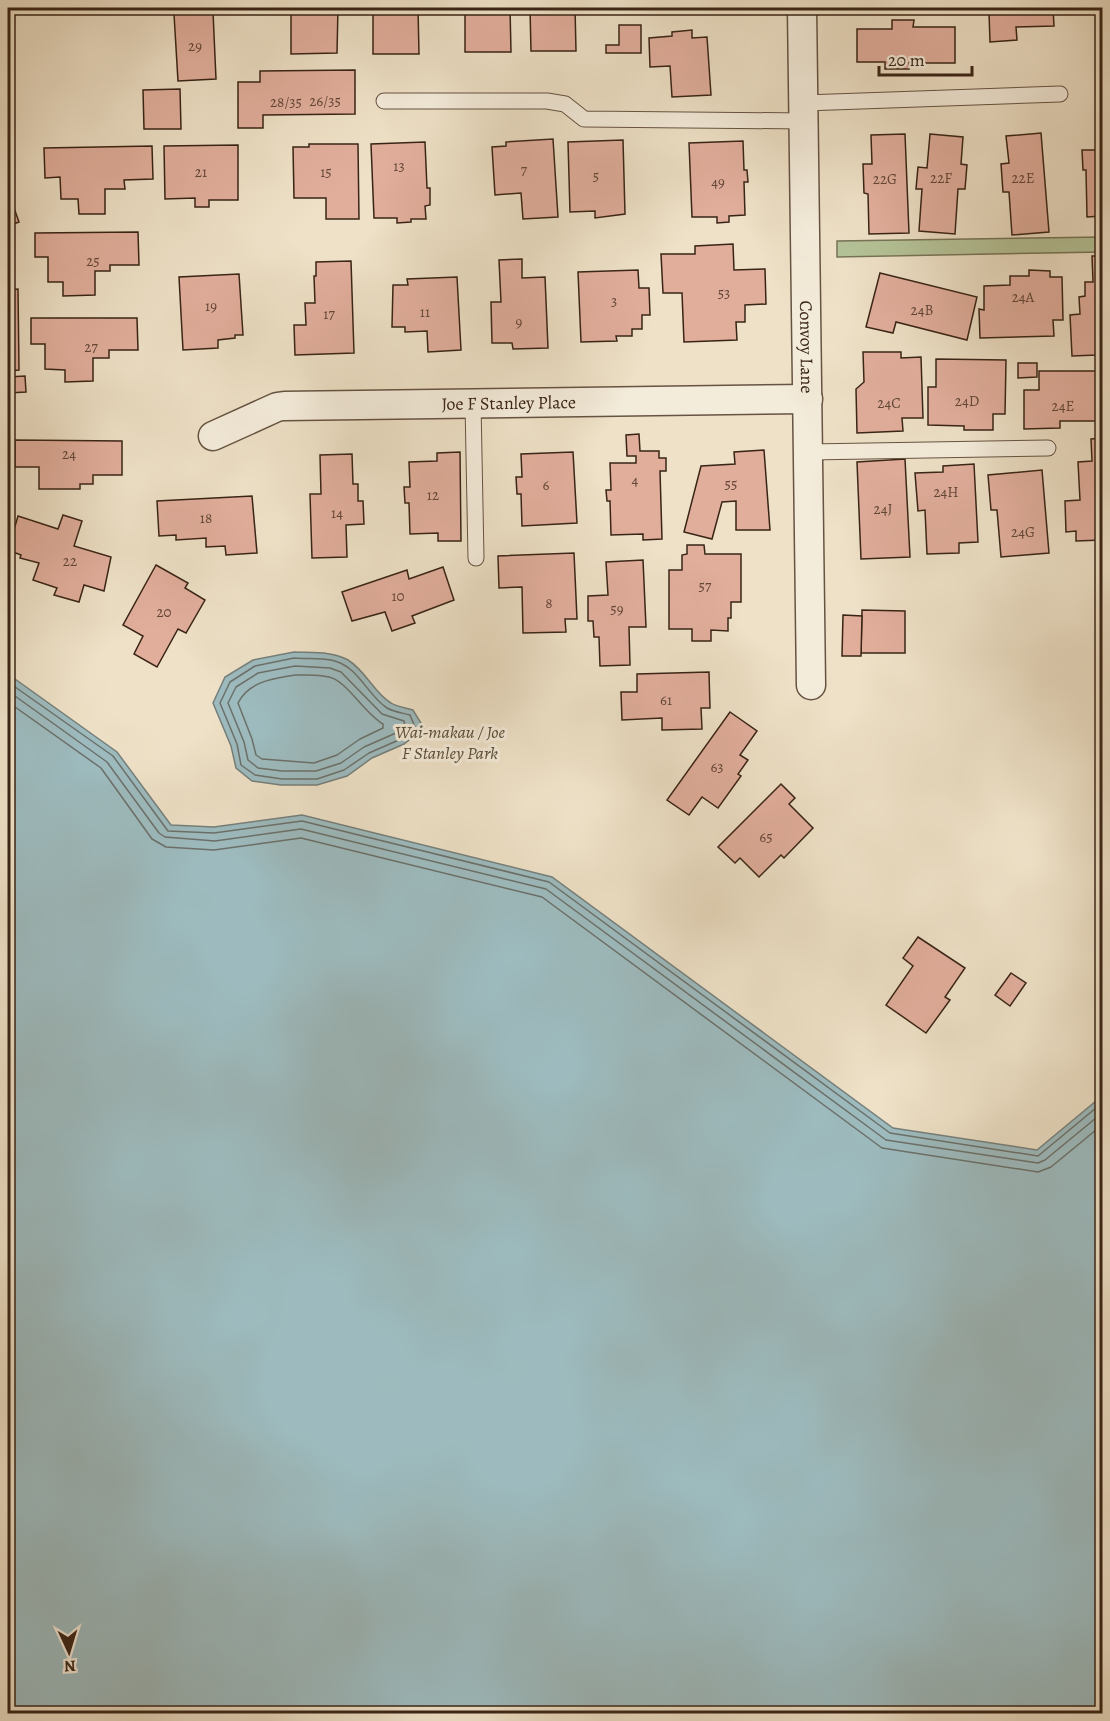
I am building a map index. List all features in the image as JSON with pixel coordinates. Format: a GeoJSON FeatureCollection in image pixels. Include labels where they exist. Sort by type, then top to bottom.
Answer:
{"type":"FeatureCollection","features":[{"type":"Feature","properties":{"kind":"street","name":"Convoy Lane"},"geometry":{"type":"LineString","coordinates":[[802,8],[811,685]]}},
{"type":"Feature","properties":{"kind":"street","name":"Joe F Stanley Place"},"geometry":{"type":"LineString","coordinates":[[213,436],[277,407],[808,399]]}},
{"type":"Feature","properties":{"kind":"lane"},"geometry":{"type":"LineString","coordinates":[[384,101],[547,101],[565,104],[584,118],[804,112],[1060,94]]}},
{"type":"Feature","properties":{"kind":"lane"},"geometry":{"type":"LineString","coordinates":[[473,404],[476,558]]}},
{"type":"Feature","properties":{"kind":"lane"},"geometry":{"type":"LineString","coordinates":[[809,452],[1048,448]]}},
{"type":"Feature","properties":{"kind":"green space"},"geometry":{"type":"Polygon","coordinates":[[[1102,237],[1102,252],[837,257],[837,241],[1102,237]]]}},
{"type":"Feature","properties":{"kind":"water"},"geometry":{"type":"Polygon","coordinates":[[[294,652],[329,654],[348,660],[360,670],[385,699],[396,706],[413,710],[424,728],[404,744],[372,758],[347,776],[317,785],[281,785],[252,781],[236,768],[231,746],[213,703],[225,677],[253,660],[294,652]]]}},
{"type":"Feature","properties":{"kind":"water"},"geometry":{"type":"Polygon","coordinates":[[[8,674],[117,752],[171,825],[214,827],[302,815],[552,877],[893,1128],[1037,1150],[1102,1096],[1102,1713],[8,1713],[8,674]]]}},
{"type":"Feature","properties":{"kind":"building"},"geometry":{"type":"Polygon","coordinates":[[[291,8],[338,8],[337,53],[291,54],[291,8]]]}},
{"type":"Feature","properties":{"kind":"building"},"geometry":{"type":"Polygon","coordinates":[[[373,8],[418,8],[419,54],[373,54],[373,8]]]}},
{"type":"Feature","properties":{"kind":"building"},"geometry":{"type":"Polygon","coordinates":[[[465,8],[510,8],[511,52],[465,52],[465,8]]]}},
{"type":"Feature","properties":{"kind":"building"},"geometry":{"type":"Polygon","coordinates":[[[530,8],[575,8],[576,51],[531,51],[530,8]]]}},
{"type":"Feature","properties":{"kind":"building"},"geometry":{"type":"Polygon","coordinates":[[[664,8],[737,8],[737,14],[682,14],[682,11],[664,11],[664,8]]]}},
{"type":"Feature","properties":{"kind":"building"},"geometry":{"type":"Polygon","coordinates":[[[969,8],[1053,8],[1054,26],[1016,27],[1017,40],[990,42],[989,12],[969,12],[969,8]]]}},
{"type":"Feature","properties":{"kind":"building"},"geometry":{"type":"Polygon","coordinates":[[[213,12],[216,79],[178,81],[174,14],[213,12]]]}},
{"type":"Feature","properties":{"kind":"building"},"geometry":{"type":"Polygon","coordinates":[[[892,20],[914,20],[913,27],[955,27],[955,63],[909,63],[909,69],[885,69],[885,62],[857,62],[857,29],[892,29],[892,20]]]}},
{"type":"Feature","properties":{"kind":"building"},"geometry":{"type":"Polygon","coordinates":[[[619,25],[641,25],[641,53],[606,53],[606,45],[619,45],[619,25]]]}},
{"type":"Feature","properties":{"kind":"building"},"geometry":{"type":"Polygon","coordinates":[[[692,30],[692,38],[707,37],[711,95],[672,97],[670,66],[650,67],[649,38],[672,36],[672,32],[692,30]]]}},
{"type":"Feature","properties":{"kind":"building"},"geometry":{"type":"Polygon","coordinates":[[[355,70],[355,114],[263,115],[263,128],[238,128],[238,82],[260,82],[260,71],[355,70]]]}},
{"type":"Feature","properties":{"kind":"building"},"geometry":{"type":"Polygon","coordinates":[[[180,89],[181,129],[144,129],[143,90],[180,89]]]}},
{"type":"Feature","properties":{"kind":"building"},"geometry":{"type":"Polygon","coordinates":[[[1041,133],[1049,232],[1012,235],[1009,192],[1003,192],[1001,164],[1009,163],[1006,136],[1041,133]]]}},
{"type":"Feature","properties":{"kind":"building"},"geometry":{"type":"Polygon","coordinates":[[[905,134],[909,233],[869,234],[868,194],[864,193],[863,164],[872,164],[871,135],[905,134]]]}},
{"type":"Feature","properties":{"kind":"building"},"geometry":{"type":"Polygon","coordinates":[[[930,134],[963,137],[961,164],[967,165],[965,189],[958,189],[955,234],[919,231],[922,189],[916,189],[918,167],[927,168],[930,134]]]}},
{"type":"Feature","properties":{"kind":"building"},"geometry":{"type":"Polygon","coordinates":[[[553,139],[558,217],[523,219],[521,193],[495,195],[492,147],[506,146],[506,142],[553,139]]]}},
{"type":"Feature","properties":{"kind":"building"},"geometry":{"type":"Polygon","coordinates":[[[623,140],[625,214],[595,218],[595,211],[570,212],[568,142],[623,140]]]}},
{"type":"Feature","properties":{"kind":"building"},"geometry":{"type":"Polygon","coordinates":[[[743,141],[744,170],[747,170],[748,182],[744,182],[745,215],[729,216],[729,222],[717,223],[717,217],[692,217],[689,143],[743,141]]]}},
{"type":"Feature","properties":{"kind":"building"},"geometry":{"type":"Polygon","coordinates":[[[425,142],[427,188],[430,188],[430,205],[425,206],[426,219],[411,219],[411,222],[397,223],[397,218],[374,218],[371,144],[425,142]]]}},
{"type":"Feature","properties":{"kind":"building"},"geometry":{"type":"Polygon","coordinates":[[[309,144],[358,144],[359,219],[326,219],[326,198],[294,198],[293,147],[309,147],[309,144]]]}},
{"type":"Feature","properties":{"kind":"building"},"geometry":{"type":"Polygon","coordinates":[[[238,145],[238,200],[209,200],[209,207],[195,207],[195,198],[165,199],[164,146],[238,145]]]}},
{"type":"Feature","properties":{"kind":"building"},"geometry":{"type":"Polygon","coordinates":[[[152,146],[153,179],[124,180],[125,189],[105,189],[105,214],[79,214],[78,199],[61,199],[60,177],[45,178],[44,148],[152,146]]]}},
{"type":"Feature","properties":{"kind":"building"},"geometry":{"type":"Polygon","coordinates":[[[1082,150],[1102,150],[1102,216],[1087,217],[1086,170],[1083,170],[1082,150]]]}},
{"type":"Feature","properties":{"kind":"building"},"geometry":{"type":"Polygon","coordinates":[[[8,191],[19,222],[8,226],[8,191]]]}},
{"type":"Feature","properties":{"kind":"building"},"geometry":{"type":"Polygon","coordinates":[[[138,232],[139,265],[110,265],[110,271],[95,271],[95,295],[63,296],[63,282],[48,282],[48,257],[35,257],[35,233],[138,232]]]}},
{"type":"Feature","properties":{"kind":"building"},"geometry":{"type":"Polygon","coordinates":[[[733,244],[734,270],[765,269],[766,304],[745,305],[745,322],[736,322],[737,340],[684,342],[682,293],[663,293],[661,254],[695,254],[695,246],[733,244]]]}},
{"type":"Feature","properties":{"kind":"building"},"geometry":{"type":"Polygon","coordinates":[[[1092,256],[1102,256],[1102,350],[1097,351],[1097,355],[1072,356],[1070,315],[1080,314],[1079,297],[1085,296],[1085,282],[1093,282],[1092,256]]]}},
{"type":"Feature","properties":{"kind":"building"},"geometry":{"type":"Polygon","coordinates":[[[522,259],[522,278],[545,277],[548,348],[513,349],[512,343],[492,343],[491,302],[501,302],[499,260],[522,259]]]}},
{"type":"Feature","properties":{"kind":"building"},"geometry":{"type":"Polygon","coordinates":[[[351,261],[354,353],[295,355],[294,325],[306,325],[305,303],[315,303],[316,262],[351,261]]]}},
{"type":"Feature","properties":{"kind":"building"},"geometry":{"type":"Polygon","coordinates":[[[638,270],[639,288],[649,288],[650,315],[642,315],[642,329],[632,329],[632,336],[616,336],[617,341],[581,342],[578,272],[638,270]]]}},
{"type":"Feature","properties":{"kind":"building"},"geometry":{"type":"Polygon","coordinates":[[[1029,270],[1050,271],[1050,277],[1062,277],[1063,320],[1053,320],[1054,336],[980,338],[979,309],[984,310],[984,286],[1010,285],[1010,276],[1029,276],[1029,270]]]}},
{"type":"Feature","properties":{"kind":"building"},"geometry":{"type":"Polygon","coordinates":[[[880,273],[977,297],[967,340],[896,322],[893,333],[866,327],[880,273]]]}},
{"type":"Feature","properties":{"kind":"building"},"geometry":{"type":"Polygon","coordinates":[[[239,274],[243,335],[218,340],[218,348],[183,350],[179,277],[239,274]]]}},
{"type":"Feature","properties":{"kind":"building"},"geometry":{"type":"Polygon","coordinates":[[[457,277],[461,350],[428,352],[427,331],[405,332],[405,327],[392,327],[393,285],[408,285],[407,279],[457,277]]]}},
{"type":"Feature","properties":{"kind":"building"},"geometry":{"type":"Polygon","coordinates":[[[18,289],[19,370],[8,371],[8,290],[18,289]]]}},
{"type":"Feature","properties":{"kind":"building"},"geometry":{"type":"Polygon","coordinates":[[[31,318],[137,318],[138,350],[109,350],[109,358],[93,358],[93,381],[65,382],[65,370],[45,369],[45,344],[31,344],[31,318]]]}},
{"type":"Feature","properties":{"kind":"building"},"geometry":{"type":"Polygon","coordinates":[[[863,352],[901,352],[901,358],[921,357],[923,418],[902,418],[903,431],[857,433],[856,389],[864,382],[863,352]]]}},
{"type":"Feature","properties":{"kind":"building"},"geometry":{"type":"Polygon","coordinates":[[[936,359],[1006,360],[1005,414],[993,414],[993,430],[964,430],[964,426],[928,425],[928,387],[936,387],[936,359]]]}},
{"type":"Feature","properties":{"kind":"building"},"geometry":{"type":"Polygon","coordinates":[[[1018,363],[1037,363],[1037,377],[1018,378],[1018,363]]]}},
{"type":"Feature","properties":{"kind":"building"},"geometry":{"type":"Polygon","coordinates":[[[1039,371],[1102,371],[1102,421],[1060,421],[1060,428],[1024,429],[1024,390],[1039,390],[1039,371]]]}},
{"type":"Feature","properties":{"kind":"building"},"geometry":{"type":"Polygon","coordinates":[[[25,376],[26,392],[8,393],[8,377],[25,376]]]}},
{"type":"Feature","properties":{"kind":"building"},"geometry":{"type":"Polygon","coordinates":[[[639,434],[640,451],[659,451],[659,458],[666,458],[666,471],[660,471],[662,539],[643,540],[643,534],[611,535],[610,501],[607,501],[606,490],[611,490],[610,463],[636,463],[636,456],[627,456],[626,435],[639,434]]]}},
{"type":"Feature","properties":{"kind":"building"},"geometry":{"type":"Polygon","coordinates":[[[1102,438],[1102,540],[1076,541],[1076,531],[1066,532],[1065,501],[1080,500],[1078,462],[1092,461],[1091,439],[1102,438]]]}},
{"type":"Feature","properties":{"kind":"building"},"geometry":{"type":"Polygon","coordinates":[[[15,440],[122,441],[122,475],[93,475],[93,484],[80,484],[80,489],[39,489],[39,467],[15,467],[15,440]]]}},
{"type":"Feature","properties":{"kind":"building"},"geometry":{"type":"Polygon","coordinates":[[[764,450],[770,530],[736,530],[736,501],[722,502],[712,539],[684,532],[701,466],[735,464],[734,452],[764,450]]]}},
{"type":"Feature","properties":{"kind":"building"},"geometry":{"type":"Polygon","coordinates":[[[460,452],[461,541],[438,541],[438,533],[410,534],[409,503],[405,503],[404,487],[410,487],[409,462],[437,461],[437,453],[460,452]]]}},
{"type":"Feature","properties":{"kind":"building"},"geometry":{"type":"Polygon","coordinates":[[[573,452],[577,523],[522,526],[521,494],[517,494],[516,477],[522,477],[521,454],[573,452]]]}},
{"type":"Feature","properties":{"kind":"building"},"geometry":{"type":"Polygon","coordinates":[[[352,454],[353,484],[358,484],[358,501],[363,501],[364,524],[346,525],[347,557],[312,558],[310,494],[321,494],[320,455],[352,454]]]}},
{"type":"Feature","properties":{"kind":"building"},"geometry":{"type":"Polygon","coordinates":[[[905,459],[910,557],[861,559],[857,462],[905,459]]]}},
{"type":"Feature","properties":{"kind":"building"},"geometry":{"type":"Polygon","coordinates":[[[974,464],[978,542],[959,543],[959,553],[927,554],[925,510],[918,511],[915,473],[943,472],[943,466],[974,464]]]}},
{"type":"Feature","properties":{"kind":"building"},"geometry":{"type":"Polygon","coordinates":[[[1042,470],[1049,553],[1001,557],[997,510],[991,510],[988,475],[1042,470]]]}},
{"type":"Feature","properties":{"kind":"building"},"geometry":{"type":"Polygon","coordinates":[[[252,496],[257,553],[226,555],[225,546],[206,547],[206,538],[176,540],[176,535],[159,536],[157,501],[252,496]]]}},
{"type":"Feature","properties":{"kind":"building"},"geometry":{"type":"Polygon","coordinates":[[[63,515],[82,521],[74,546],[111,557],[104,591],[84,585],[79,602],[54,595],[57,588],[33,580],[39,563],[20,558],[21,555],[8,550],[18,516],[58,529],[63,515]]]}},
{"type":"Feature","properties":{"kind":"building"},"geometry":{"type":"Polygon","coordinates":[[[687,545],[704,545],[705,554],[741,554],[741,602],[731,602],[728,631],[711,630],[711,641],[692,641],[692,629],[669,629],[669,570],[682,570],[682,555],[687,554],[687,545]]]}},
{"type":"Feature","properties":{"kind":"building"},"geometry":{"type":"Polygon","coordinates":[[[574,553],[577,619],[565,619],[566,632],[523,633],[522,587],[499,588],[498,556],[574,553]]]}},
{"type":"Feature","properties":{"kind":"building"},"geometry":{"type":"Polygon","coordinates":[[[643,560],[646,627],[629,627],[630,665],[600,666],[599,637],[594,637],[593,621],[588,621],[588,596],[608,595],[606,562],[643,560]]]}},
{"type":"Feature","properties":{"kind":"building"},"geometry":{"type":"Polygon","coordinates":[[[156,565],[188,583],[185,588],[205,600],[186,633],[178,629],[157,667],[134,654],[143,636],[123,625],[156,565]]]}},
{"type":"Feature","properties":{"kind":"building"},"geometry":{"type":"Polygon","coordinates":[[[443,567],[454,600],[412,616],[415,623],[392,631],[385,612],[352,621],[342,592],[407,570],[409,579],[443,567]]]}},
{"type":"Feature","properties":{"kind":"building"},"geometry":{"type":"Polygon","coordinates":[[[862,610],[905,611],[905,653],[861,653],[862,610]]]}},
{"type":"Feature","properties":{"kind":"building"},"geometry":{"type":"Polygon","coordinates":[[[843,615],[862,616],[861,656],[842,656],[843,615]]]}},
{"type":"Feature","properties":{"kind":"building"},"geometry":{"type":"Polygon","coordinates":[[[709,672],[710,708],[701,708],[702,729],[662,730],[662,718],[622,720],[621,692],[637,692],[637,674],[709,672]]]}},
{"type":"Feature","properties":{"kind":"building"},"geometry":{"type":"Polygon","coordinates":[[[730,712],[757,731],[740,755],[748,760],[738,774],[741,776],[718,808],[702,797],[689,815],[667,800],[730,712]]]}},
{"type":"Feature","properties":{"kind":"building"},"geometry":{"type":"Polygon","coordinates":[[[781,784],[795,798],[789,804],[813,828],[784,858],[781,855],[759,877],[740,858],[735,863],[718,847],[781,784]]]}},
{"type":"Feature","properties":{"kind":"building"},"geometry":{"type":"Polygon","coordinates":[[[918,937],[965,968],[945,997],[950,1000],[926,1033],[886,1005],[913,966],[903,958],[918,937]]]}},
{"type":"Feature","properties":{"kind":"building"},"geometry":{"type":"Polygon","coordinates":[[[1011,973],[1026,983],[1010,1006],[995,995],[1011,973]]]}},
{"type":"Feature","properties":{"kind":"park label","name":"Wai-makau / Joe F Stanley Park"},"geometry":{"type":"Point","coordinates":[450,742]}}]}
